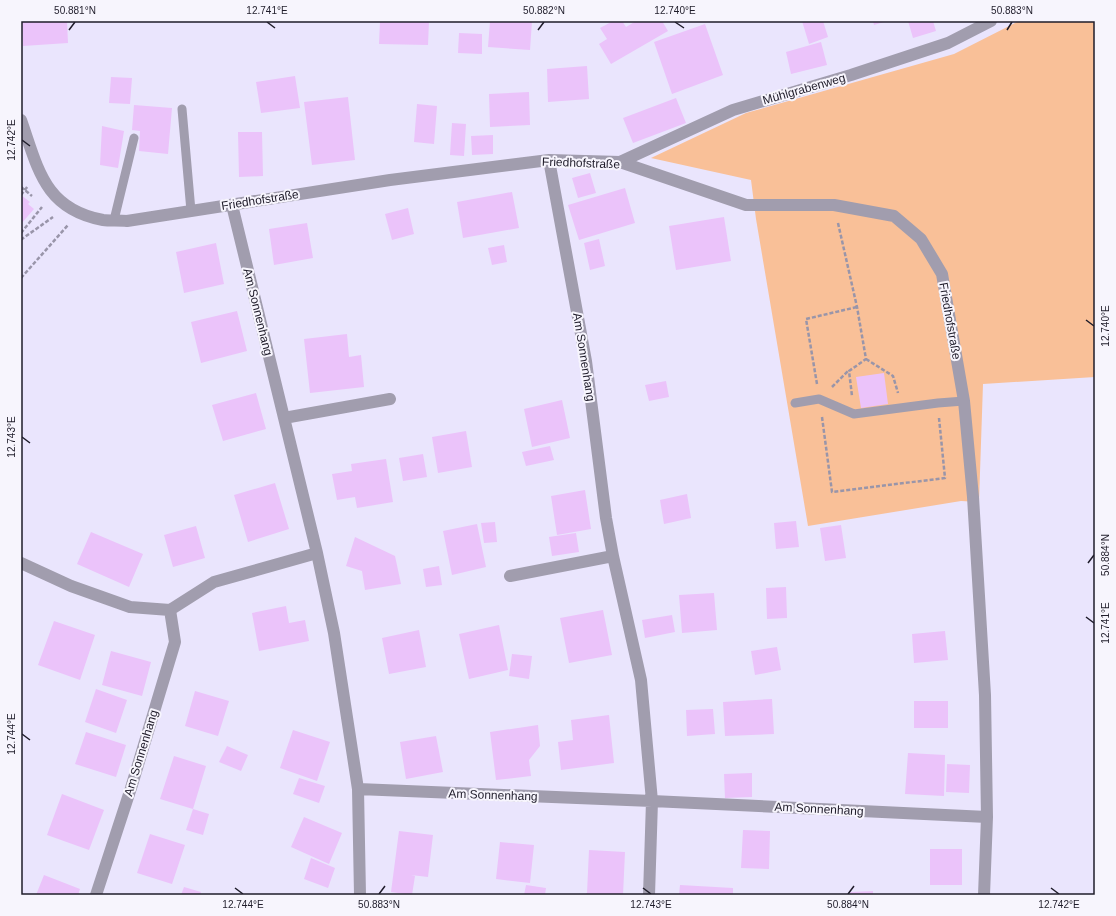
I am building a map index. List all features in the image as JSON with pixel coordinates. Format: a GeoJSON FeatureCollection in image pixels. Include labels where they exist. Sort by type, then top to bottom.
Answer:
{"type":"FeatureCollection","features":[{"type":"Feature","properties":{"kind":"street","name":"Mühlgrabenweg"},"geometry":{"type":"LineString","coordinates":[[620,162],[732,110],[850,75],[948,43],[991,21]]}},
{"type":"Feature","properties":{"kind":"street","name":"Friedhofstraße"},"geometry":{"type":"LineString","coordinates":[[21,120],[41,176],[58,199],[68,208],[79,213],[104,220],[127,221],[390,180],[549,160],[620,162],[746,205],[834,205],[894,216],[921,239],[942,274],[964,401],[973,497],[985,695],[987,817]]}},
{"type":"Feature","properties":{"kind":"street","name":"Am Sonnenhang"},"geometry":{"type":"LineString","coordinates":[[549,160],[586,361],[605,510],[613,556],[640,680],[652,801],[649,895]]}},
{"type":"Feature","properties":{"kind":"street","name":"Am Sonnenhang"},"geometry":{"type":"LineString","coordinates":[[232,205],[317,553],[334,633],[358,789],[360,895]]}},
{"type":"Feature","properties":{"kind":"street"},"geometry":{"type":"LineString","coordinates":[[284,418],[390,399]]}},
{"type":"Feature","properties":{"kind":"street"},"geometry":{"type":"LineString","coordinates":[[21,563],[71,586],[130,607],[170,610],[214,582],[317,553]]}},
{"type":"Feature","properties":{"kind":"street"},"geometry":{"type":"LineString","coordinates":[[510,576],[613,556]]}},
{"type":"Feature","properties":{"kind":"street","name":"Am Sonnenhang"},"geometry":{"type":"LineString","coordinates":[[96,895],[131,788],[175,642],[170,610]]}},
{"type":"Feature","properties":{"kind":"street","name":"Am Sonnenhang"},"geometry":{"type":"LineString","coordinates":[[358,789],[987,817]]}},
{"type":"Feature","properties":{"kind":"street"},"geometry":{"type":"LineString","coordinates":[[984,895],[987,817]]}},
{"type":"Feature","properties":{"kind":"lane"},"geometry":{"type":"LineString","coordinates":[[182,109],[191,211]]}},
{"type":"Feature","properties":{"kind":"lane"},"geometry":{"type":"LineString","coordinates":[[114,220],[134,138]]}},
{"type":"Feature","properties":{"kind":"lane"},"geometry":{"type":"LineString","coordinates":[[795,403],[819,399],[854,414],[901,407],[964,401]]}},
{"type":"Feature","properties":{"kind":"path"},"geometry":{"type":"LineString","coordinates":[[21,187],[25,190],[22,195]]}},
{"type":"Feature","properties":{"kind":"path"},"geometry":{"type":"LineString","coordinates":[[21,233],[43,205]]}},
{"type":"Feature","properties":{"kind":"path"},"geometry":{"type":"LineString","coordinates":[[834,205],[866,359],[893,376],[901,407]]}},
{"type":"Feature","properties":{"kind":"path"},"geometry":{"type":"LineString","coordinates":[[21,278],[79,213]]}},
{"type":"Feature","properties":{"kind":"path"},"geometry":{"type":"LineString","coordinates":[[21,238],[22,239],[55,216]]}},
{"type":"Feature","properties":{"kind":"path"},"geometry":{"type":"LineString","coordinates":[[819,399],[848,371],[866,359]]}},
{"type":"Feature","properties":{"kind":"path"},"geometry":{"type":"LineString","coordinates":[[848,371],[854,414]]}},
{"type":"Feature","properties":{"kind":"shaded area"},"geometry":{"type":"Polygon","coordinates":[[[1019,21],[1095,21],[1095,377],[983,384],[979,502],[961,501],[808,526],[756,219],[751,180],[651,158],[746,113],[954,54],[1019,21]]]}},
{"type":"Feature","properties":{"kind":"building"},"geometry":{"type":"Polygon","coordinates":[[[22,21],[67,21],[68,43],[23,46],[22,21]]]}},
{"type":"Feature","properties":{"kind":"building"},"geometry":{"type":"Polygon","coordinates":[[[380,21],[429,21],[428,45],[379,44],[380,21]]]}},
{"type":"Feature","properties":{"kind":"building"},"geometry":{"type":"Polygon","coordinates":[[[490,21],[532,21],[530,50],[488,47],[490,21]]]}},
{"type":"Feature","properties":{"kind":"building"},"geometry":{"type":"Polygon","coordinates":[[[613,21],[622,21],[626,27],[636,21],[662,21],[668,31],[611,64],[599,44],[607,39],[600,28],[613,21]]]}},
{"type":"Feature","properties":{"kind":"building"},"geometry":{"type":"Polygon","coordinates":[[[802,21],[823,21],[828,37],[809,44],[802,21]]]}},
{"type":"Feature","properties":{"kind":"building"},"geometry":{"type":"Polygon","coordinates":[[[873,21],[887,21],[874,25],[873,21]]]}},
{"type":"Feature","properties":{"kind":"building"},"geometry":{"type":"Polygon","coordinates":[[[908,21],[933,21],[936,31],[913,38],[908,21]]]}},
{"type":"Feature","properties":{"kind":"building"},"geometry":{"type":"Polygon","coordinates":[[[705,24],[723,75],[672,94],[654,42],[705,24]]]}},
{"type":"Feature","properties":{"kind":"building"},"geometry":{"type":"Polygon","coordinates":[[[459,33],[482,34],[482,54],[458,53],[459,33]]]}},
{"type":"Feature","properties":{"kind":"building"},"geometry":{"type":"Polygon","coordinates":[[[821,42],[827,65],[791,74],[786,52],[821,42]]]}},
{"type":"Feature","properties":{"kind":"building"},"geometry":{"type":"Polygon","coordinates":[[[587,66],[589,99],[548,102],[547,69],[587,66]]]}},
{"type":"Feature","properties":{"kind":"building"},"geometry":{"type":"Polygon","coordinates":[[[295,76],[300,108],[261,113],[256,82],[295,76]]]}},
{"type":"Feature","properties":{"kind":"building"},"geometry":{"type":"Polygon","coordinates":[[[111,77],[132,78],[130,104],[109,103],[111,77]]]}},
{"type":"Feature","properties":{"kind":"building"},"geometry":{"type":"Polygon","coordinates":[[[529,92],[530,125],[490,127],[489,94],[529,92]]]}},
{"type":"Feature","properties":{"kind":"building"},"geometry":{"type":"Polygon","coordinates":[[[348,97],[355,160],[312,165],[304,102],[348,97]]]}},
{"type":"Feature","properties":{"kind":"building"},"geometry":{"type":"Polygon","coordinates":[[[676,98],[686,123],[633,143],[623,118],[676,98]]]}},
{"type":"Feature","properties":{"kind":"building"},"geometry":{"type":"Polygon","coordinates":[[[417,104],[437,106],[434,144],[414,142],[417,104]]]}},
{"type":"Feature","properties":{"kind":"building"},"geometry":{"type":"Polygon","coordinates":[[[134,105],[172,108],[168,154],[139,151],[140,131],[132,130],[134,105]]]}},
{"type":"Feature","properties":{"kind":"building"},"geometry":{"type":"Polygon","coordinates":[[[452,123],[466,124],[464,156],[450,155],[452,123]]]}},
{"type":"Feature","properties":{"kind":"building"},"geometry":{"type":"Polygon","coordinates":[[[102,126],[124,131],[118,168],[100,165],[102,126]]]}},
{"type":"Feature","properties":{"kind":"building"},"geometry":{"type":"Polygon","coordinates":[[[238,132],[262,132],[263,176],[239,177],[238,132]]]}},
{"type":"Feature","properties":{"kind":"building"},"geometry":{"type":"Polygon","coordinates":[[[493,135],[493,154],[472,155],[471,136],[493,135]]]}},
{"type":"Feature","properties":{"kind":"building"},"geometry":{"type":"Polygon","coordinates":[[[590,173],[596,193],[578,198],[572,178],[590,173]]]}},
{"type":"Feature","properties":{"kind":"building"},"geometry":{"type":"Polygon","coordinates":[[[625,188],[635,223],[579,240],[568,205],[625,188]]]}},
{"type":"Feature","properties":{"kind":"building"},"geometry":{"type":"Polygon","coordinates":[[[512,192],[519,228],[463,238],[457,202],[512,192]]]}},
{"type":"Feature","properties":{"kind":"building"},"geometry":{"type":"Polygon","coordinates":[[[21,195],[30,202],[28,204],[34,209],[21,224],[21,195]]]}},
{"type":"Feature","properties":{"kind":"building"},"geometry":{"type":"Polygon","coordinates":[[[408,208],[414,234],[392,240],[385,214],[408,208]]]}},
{"type":"Feature","properties":{"kind":"building"},"geometry":{"type":"Polygon","coordinates":[[[724,217],[731,261],[676,270],[669,226],[724,217]]]}},
{"type":"Feature","properties":{"kind":"building"},"geometry":{"type":"Polygon","coordinates":[[[307,223],[313,258],[274,265],[269,229],[307,223]]]}},
{"type":"Feature","properties":{"kind":"building"},"geometry":{"type":"Polygon","coordinates":[[[599,239],[605,266],[590,270],[584,243],[599,239]]]}},
{"type":"Feature","properties":{"kind":"building"},"geometry":{"type":"Polygon","coordinates":[[[216,243],[224,284],[184,293],[176,252],[216,243]]]}},
{"type":"Feature","properties":{"kind":"building"},"geometry":{"type":"Polygon","coordinates":[[[504,245],[507,262],[492,265],[488,248],[504,245]]]}},
{"type":"Feature","properties":{"kind":"building"},"geometry":{"type":"Polygon","coordinates":[[[237,311],[247,351],[201,363],[191,322],[237,311]]]}},
{"type":"Feature","properties":{"kind":"building"},"geometry":{"type":"Polygon","coordinates":[[[347,334],[349,357],[361,355],[364,387],[310,393],[304,339],[347,334]]]}},
{"type":"Feature","properties":{"kind":"building"},"geometry":{"type":"Polygon","coordinates":[[[884,373],[888,404],[861,408],[856,377],[884,373]]]}},
{"type":"Feature","properties":{"kind":"building"},"geometry":{"type":"Polygon","coordinates":[[[666,381],[669,397],[649,401],[645,385],[666,381]]]}},
{"type":"Feature","properties":{"kind":"building"},"geometry":{"type":"Polygon","coordinates":[[[256,393],[266,429],[223,441],[212,405],[256,393]]]}},
{"type":"Feature","properties":{"kind":"building"},"geometry":{"type":"Polygon","coordinates":[[[562,400],[570,438],[532,447],[524,409],[562,400]]]}},
{"type":"Feature","properties":{"kind":"building"},"geometry":{"type":"Polygon","coordinates":[[[466,431],[472,467],[438,473],[432,437],[466,431]]]}},
{"type":"Feature","properties":{"kind":"building"},"geometry":{"type":"Polygon","coordinates":[[[550,446],[554,460],[526,466],[522,452],[550,446]]]}},
{"type":"Feature","properties":{"kind":"building"},"geometry":{"type":"Polygon","coordinates":[[[423,454],[427,477],[403,481],[399,458],[423,454]]]}},
{"type":"Feature","properties":{"kind":"building"},"geometry":{"type":"Polygon","coordinates":[[[386,459],[393,502],[357,508],[355,497],[337,500],[332,474],[352,471],[351,464],[386,459]]]}},
{"type":"Feature","properties":{"kind":"building"},"geometry":{"type":"Polygon","coordinates":[[[275,483],[289,529],[248,542],[234,495],[275,483]]]}},
{"type":"Feature","properties":{"kind":"building"},"geometry":{"type":"Polygon","coordinates":[[[585,490],[591,529],[557,535],[551,496],[585,490]]]}},
{"type":"Feature","properties":{"kind":"building"},"geometry":{"type":"Polygon","coordinates":[[[687,494],[691,518],[664,524],[660,500],[687,494]]]}},
{"type":"Feature","properties":{"kind":"building"},"geometry":{"type":"Polygon","coordinates":[[[796,521],[799,547],[776,549],[774,523],[796,521]]]}},
{"type":"Feature","properties":{"kind":"building"},"geometry":{"type":"Polygon","coordinates":[[[495,522],[497,542],[484,543],[481,523],[495,522]]]}},
{"type":"Feature","properties":{"kind":"building"},"geometry":{"type":"Polygon","coordinates":[[[477,524],[486,567],[452,575],[443,531],[477,524]]]}},
{"type":"Feature","properties":{"kind":"building"},"geometry":{"type":"Polygon","coordinates":[[[841,525],[846,558],[825,561],[820,528],[841,525]]]}},
{"type":"Feature","properties":{"kind":"building"},"geometry":{"type":"Polygon","coordinates":[[[196,526],[205,558],[173,567],[164,535],[196,526]]]}},
{"type":"Feature","properties":{"kind":"building"},"geometry":{"type":"Polygon","coordinates":[[[91,532],[143,554],[129,587],[77,564],[91,532]]]}},
{"type":"Feature","properties":{"kind":"building"},"geometry":{"type":"Polygon","coordinates":[[[576,533],[579,552],[552,556],[549,537],[576,533]]]}},
{"type":"Feature","properties":{"kind":"building"},"geometry":{"type":"Polygon","coordinates":[[[355,537],[395,556],[401,584],[365,590],[362,571],[346,566],[355,537]]]}},
{"type":"Feature","properties":{"kind":"building"},"geometry":{"type":"Polygon","coordinates":[[[439,566],[442,585],[426,587],[423,569],[439,566]]]}},
{"type":"Feature","properties":{"kind":"building"},"geometry":{"type":"Polygon","coordinates":[[[786,587],[787,618],[767,619],[766,588],[786,587]]]}},
{"type":"Feature","properties":{"kind":"building"},"geometry":{"type":"Polygon","coordinates":[[[714,593],[717,630],[682,633],[679,595],[714,593]]]}},
{"type":"Feature","properties":{"kind":"building"},"geometry":{"type":"Polygon","coordinates":[[[286,606],[289,623],[305,620],[309,641],[259,651],[252,613],[286,606]]]}},
{"type":"Feature","properties":{"kind":"building"},"geometry":{"type":"Polygon","coordinates":[[[603,610],[612,655],[569,663],[560,618],[603,610]]]}},
{"type":"Feature","properties":{"kind":"building"},"geometry":{"type":"Polygon","coordinates":[[[672,615],[675,632],[645,638],[642,620],[672,615]]]}},
{"type":"Feature","properties":{"kind":"building"},"geometry":{"type":"Polygon","coordinates":[[[54,621],[95,635],[80,680],[38,665],[54,621]]]}},
{"type":"Feature","properties":{"kind":"building"},"geometry":{"type":"Polygon","coordinates":[[[499,625],[508,670],[469,679],[459,634],[499,625]]]}},
{"type":"Feature","properties":{"kind":"building"},"geometry":{"type":"Polygon","coordinates":[[[419,630],[426,667],[389,674],[382,638],[419,630]]]}},
{"type":"Feature","properties":{"kind":"building"},"geometry":{"type":"Polygon","coordinates":[[[945,631],[948,660],[914,663],[912,634],[945,631]]]}},
{"type":"Feature","properties":{"kind":"building"},"geometry":{"type":"Polygon","coordinates":[[[777,647],[781,670],[755,675],[751,651],[777,647]]]}},
{"type":"Feature","properties":{"kind":"building"},"geometry":{"type":"Polygon","coordinates":[[[111,651],[151,662],[142,696],[102,685],[111,651]]]}},
{"type":"Feature","properties":{"kind":"building"},"geometry":{"type":"Polygon","coordinates":[[[512,654],[532,656],[529,679],[509,676],[512,654]]]}},
{"type":"Feature","properties":{"kind":"building"},"geometry":{"type":"Polygon","coordinates":[[[96,689],[127,700],[116,733],[85,722],[96,689]]]}},
{"type":"Feature","properties":{"kind":"building"},"geometry":{"type":"Polygon","coordinates":[[[195,691],[229,701],[218,736],[185,726],[195,691]]]}},
{"type":"Feature","properties":{"kind":"building"},"geometry":{"type":"Polygon","coordinates":[[[772,699],[774,734],[725,736],[723,702],[772,699]]]}},
{"type":"Feature","properties":{"kind":"building"},"geometry":{"type":"Polygon","coordinates":[[[914,701],[948,701],[948,728],[914,728],[914,701]]]}},
{"type":"Feature","properties":{"kind":"building"},"geometry":{"type":"Polygon","coordinates":[[[713,709],[715,734],[687,736],[686,710],[713,709]]]}},
{"type":"Feature","properties":{"kind":"building"},"geometry":{"type":"Polygon","coordinates":[[[609,715],[614,763],[561,770],[558,742],[573,740],[571,720],[609,715]]]}},
{"type":"Feature","properties":{"kind":"building"},"geometry":{"type":"Polygon","coordinates":[[[538,725],[540,746],[529,760],[531,776],[496,780],[490,732],[538,725]]]}},
{"type":"Feature","properties":{"kind":"building"},"geometry":{"type":"Polygon","coordinates":[[[293,730],[330,742],[317,781],[280,768],[293,730]]]}},
{"type":"Feature","properties":{"kind":"building"},"geometry":{"type":"Polygon","coordinates":[[[86,732],[126,745],[116,777],[75,764],[86,732]]]}},
{"type":"Feature","properties":{"kind":"building"},"geometry":{"type":"Polygon","coordinates":[[[436,736],[443,772],[406,779],[400,742],[436,736]]]}},
{"type":"Feature","properties":{"kind":"building"},"geometry":{"type":"Polygon","coordinates":[[[227,746],[248,755],[241,771],[219,762],[227,746]]]}},
{"type":"Feature","properties":{"kind":"building"},"geometry":{"type":"Polygon","coordinates":[[[908,753],[945,755],[944,796],[905,794],[908,753]]]}},
{"type":"Feature","properties":{"kind":"building"},"geometry":{"type":"Polygon","coordinates":[[[174,756],[206,766],[193,809],[160,799],[174,756]]]}},
{"type":"Feature","properties":{"kind":"building"},"geometry":{"type":"Polygon","coordinates":[[[947,764],[970,765],[969,793],[946,792],[947,764]]]}},
{"type":"Feature","properties":{"kind":"building"},"geometry":{"type":"Polygon","coordinates":[[[752,773],[752,797],[725,798],[724,774],[752,773]]]}},
{"type":"Feature","properties":{"kind":"building"},"geometry":{"type":"Polygon","coordinates":[[[299,778],[325,786],[319,803],[293,794],[299,778]]]}},
{"type":"Feature","properties":{"kind":"building"},"geometry":{"type":"Polygon","coordinates":[[[62,794],[104,810],[89,850],[47,835],[62,794]]]}},
{"type":"Feature","properties":{"kind":"building"},"geometry":{"type":"Polygon","coordinates":[[[193,809],[209,814],[203,835],[186,830],[193,809]]]}},
{"type":"Feature","properties":{"kind":"building"},"geometry":{"type":"Polygon","coordinates":[[[304,817],[342,833],[329,864],[291,847],[304,817]]]}},
{"type":"Feature","properties":{"kind":"building"},"geometry":{"type":"Polygon","coordinates":[[[743,830],[770,831],[769,869],[741,868],[743,830]]]}},
{"type":"Feature","properties":{"kind":"building"},"geometry":{"type":"Polygon","coordinates":[[[399,831],[433,835],[428,877],[411,875],[415,876],[412,895],[391,892],[399,831]]]}},
{"type":"Feature","properties":{"kind":"building"},"geometry":{"type":"Polygon","coordinates":[[[150,834],[185,845],[172,884],[137,873],[150,834]]]}},
{"type":"Feature","properties":{"kind":"building"},"geometry":{"type":"Polygon","coordinates":[[[500,842],[534,845],[530,883],[496,879],[500,842]]]}},
{"type":"Feature","properties":{"kind":"building"},"geometry":{"type":"Polygon","coordinates":[[[930,849],[962,849],[962,885],[930,885],[930,849]]]}},
{"type":"Feature","properties":{"kind":"building"},"geometry":{"type":"Polygon","coordinates":[[[589,850],[625,852],[623,895],[586,895],[586,893],[592,894],[587,893],[589,850]]]}},
{"type":"Feature","properties":{"kind":"building"},"geometry":{"type":"Polygon","coordinates":[[[311,858],[335,868],[328,888],[304,879],[311,858]]]}},
{"type":"Feature","properties":{"kind":"building"},"geometry":{"type":"Polygon","coordinates":[[[44,875],[80,889],[78,895],[36,895],[44,875]]]}},
{"type":"Feature","properties":{"kind":"building"},"geometry":{"type":"Polygon","coordinates":[[[526,885],[546,888],[545,895],[524,895],[526,885]]]}},
{"type":"Feature","properties":{"kind":"building"},"geometry":{"type":"Polygon","coordinates":[[[680,885],[733,888],[733,895],[679,895],[680,885]]]}},
{"type":"Feature","properties":{"kind":"building"},"geometry":{"type":"Polygon","coordinates":[[[184,887],[201,892],[200,895],[181,895],[184,887]]]}},
{"type":"Feature","properties":{"kind":"building"},"geometry":{"type":"Polygon","coordinates":[[[873,891],[873,895],[850,895],[850,892],[873,891]]]}}]}
